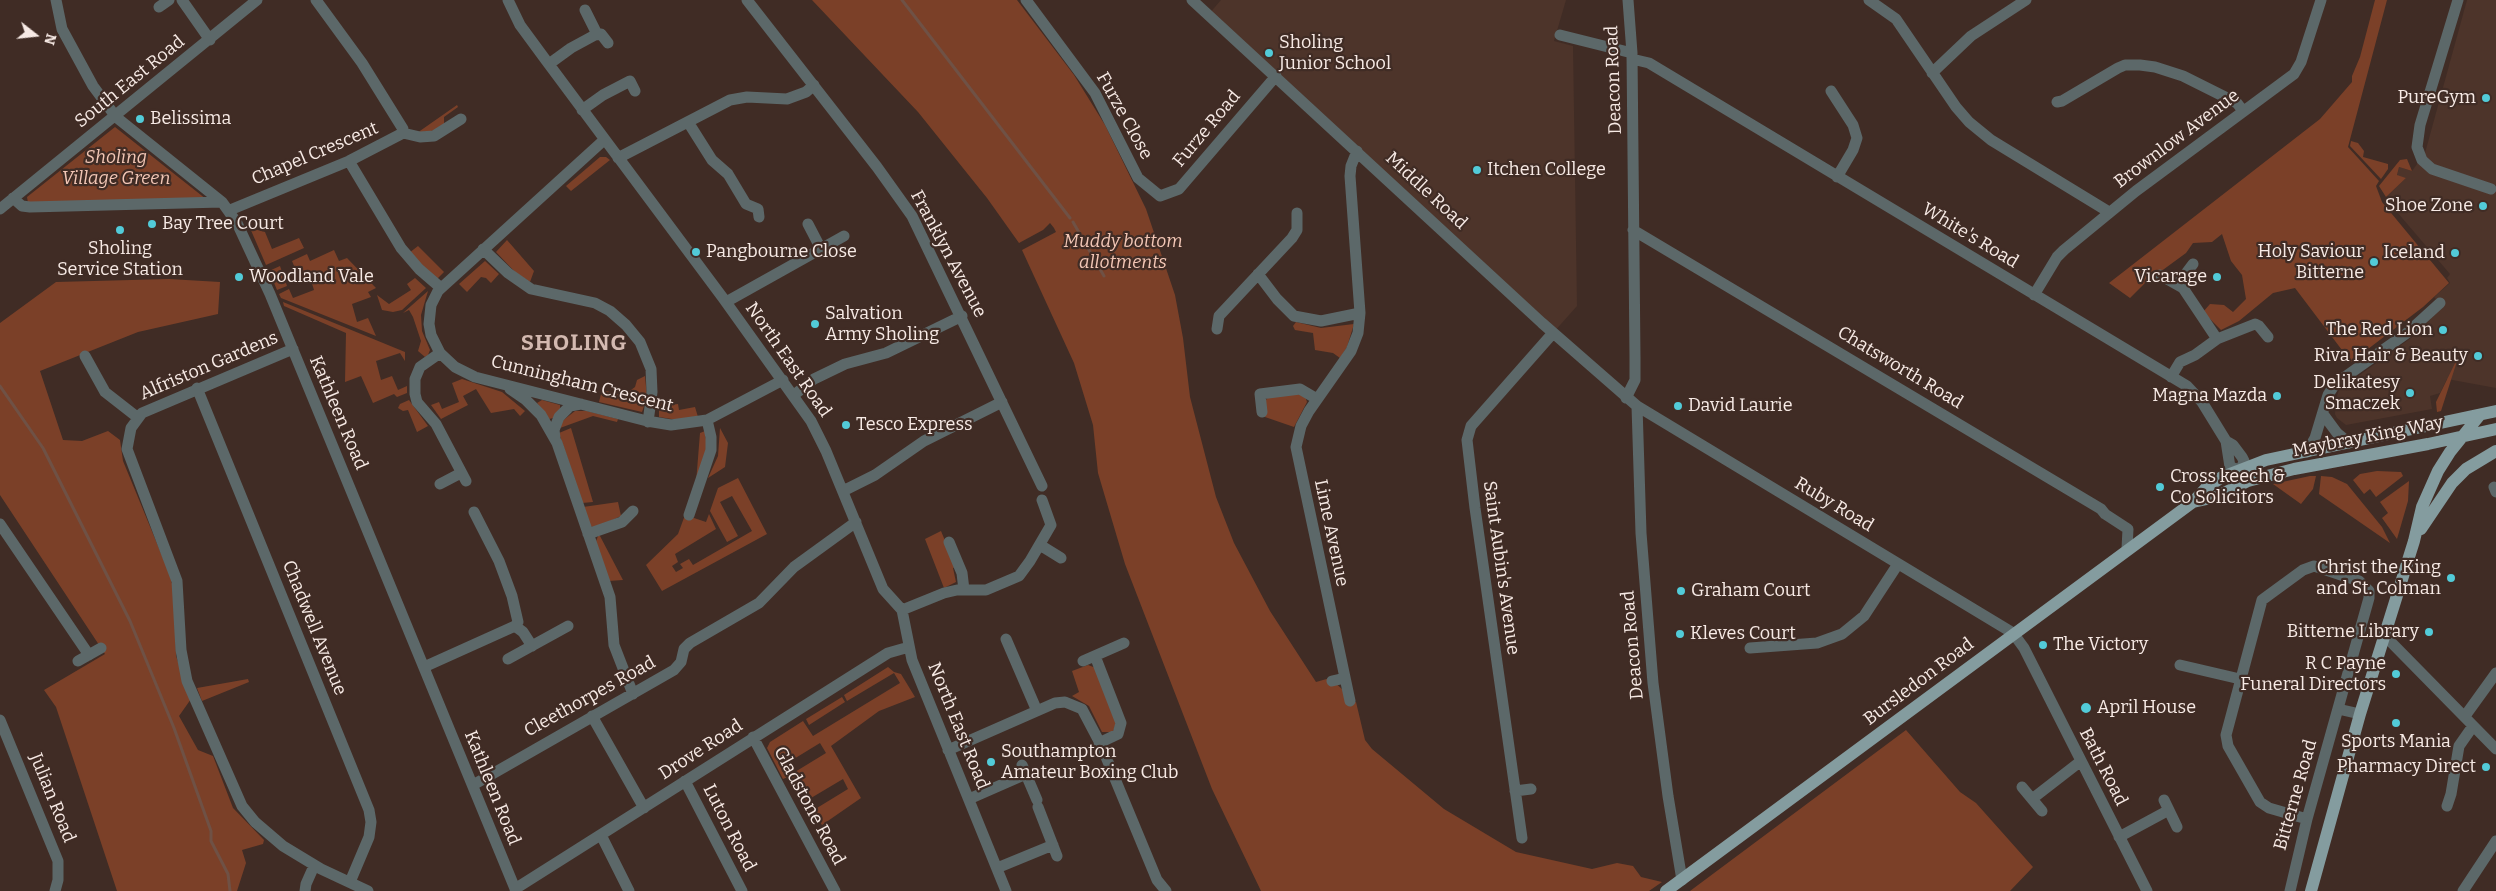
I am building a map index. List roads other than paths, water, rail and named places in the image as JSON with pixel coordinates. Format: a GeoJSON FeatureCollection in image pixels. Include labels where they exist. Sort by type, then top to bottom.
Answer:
{"type":"FeatureCollection","features":[{"type":"Feature","properties":{"kind":"main road","name":"Maybray King Way"},"geometry":{"type":"LineString","coordinates":[[2241,470],[2266,460],[2496,411]]}},
{"type":"Feature","properties":{"kind":"main road"},"geometry":{"type":"LineString","coordinates":[[2311,891],[2360,714],[2414,541],[2422,507],[2438,470],[2479,416]]}},
{"type":"Feature","properties":{"kind":"main road","name":"Maybray King Way"},"geometry":{"type":"LineString","coordinates":[[2248,481],[2294,469],[2428,444],[2496,428]]}},
{"type":"Feature","properties":{"kind":"main road"},"geometry":{"type":"LineString","coordinates":[[2428,444],[2437,459],[2438,470]]}},
{"type":"Feature","properties":{"kind":"main road"},"geometry":{"type":"LineString","coordinates":[[2414,541],[2442,494],[2452,483],[2466,469],[2496,451]]}},
{"type":"Feature","properties":{"kind":"main road","name":"Bursledon Road"},"geometry":{"type":"LineString","coordinates":[[1666,891],[2013,633],[2193,502],[2216,482],[2241,470]]}},
{"type":"Feature","properties":{"kind":"main road","name":"Bursledon Road"},"geometry":{"type":"LineString","coordinates":[[2193,502],[2216,498],[2248,481]]}},
{"type":"Feature","properties":{"kind":"street","name":"Kathleen Road"},"geometry":{"type":"LineString","coordinates":[[56,0],[62,29],[93,86],[116,116],[226,206],[270,294],[515,890]]}},
{"type":"Feature","properties":{"kind":"street"},"geometry":{"type":"LineString","coordinates":[[159,7],[169,0]]}},
{"type":"Feature","properties":{"kind":"street"},"geometry":{"type":"LineString","coordinates":[[182,0],[210,40]]}},
{"type":"Feature","properties":{"kind":"street","name":"South East Road"},"geometry":{"type":"LineString","coordinates":[[0,209],[257,0]]}},
{"type":"Feature","properties":{"kind":"street","name":"Chapel Crescent"},"geometry":{"type":"LineString","coordinates":[[226,206],[349,161],[403,133],[403,129],[362,63],[316,0]]}},
{"type":"Feature","properties":{"kind":"street","name":"North East Road"},"geometry":{"type":"LineString","coordinates":[[508,0],[520,25],[794,395],[819,436],[883,589],[902,610],[908,647],[1006,891]]}},
{"type":"Feature","properties":{"kind":"street","name":"Franklyn Avenue"},"geometry":{"type":"LineString","coordinates":[[747,0],[904,204],[925,240],[1042,486]]}},
{"type":"Feature","properties":{"kind":"street","name":"Furze Close"},"geometry":{"type":"LineString","coordinates":[[1026,0],[1095,93],[1138,178],[1160,196]]}},
{"type":"Feature","properties":{"kind":"street","name":"Middle Road"},"geometry":{"type":"LineString","coordinates":[[1192,0],[1553,333],[1637,406]]}},
{"type":"Feature","properties":{"kind":"street","name":"Deacon Road"},"geometry":{"type":"LineString","coordinates":[[1626,398],[1635,380],[1632,56],[1628,0]]}},
{"type":"Feature","properties":{"kind":"street"},"geometry":{"type":"LineString","coordinates":[[1869,0],[1896,19],[1958,110],[1984,135],[2109,212]]}},
{"type":"Feature","properties":{"kind":"street"},"geometry":{"type":"LineString","coordinates":[[1932,73],[1971,36],[2026,0]]}},
{"type":"Feature","properties":{"kind":"street","name":"Brownlow Avenue"},"geometry":{"type":"LineString","coordinates":[[2034,295],[2057,257],[2109,212],[2294,74],[2301,62],[2321,0]]}},
{"type":"Feature","properties":{"kind":"street"},"geometry":{"type":"LineString","coordinates":[[2458,0],[2420,125],[2417,147],[2422,160],[2432,169],[2490,189]]}},
{"type":"Feature","properties":{"kind":"street"},"geometry":{"type":"LineString","coordinates":[[585,10],[597,34],[601,34],[608,44]]}},
{"type":"Feature","properties":{"kind":"street"},"geometry":{"type":"LineString","coordinates":[[549,64],[571,48],[597,34]]}},
{"type":"Feature","properties":{"kind":"street","name":"White's Road"},"geometry":{"type":"LineString","coordinates":[[1560,35],[1632,56],[1649,63],[2171,377],[2195,393],[2226,441],[2233,445],[2242,457],[2244,461],[2241,470],[2248,481]]}},
{"type":"Feature","properties":{"kind":"street"},"geometry":{"type":"LineString","coordinates":[[2057,102],[2062,101],[2118,68],[2125,65],[2140,65],[2155,67],[2183,76],[2237,103],[2243,111]]}},
{"type":"Feature","properties":{"kind":"street","name":"Furze Road"},"geometry":{"type":"LineString","coordinates":[[1160,196],[1179,189],[1276,76]]}},
{"type":"Feature","properties":{"kind":"street"},"geometry":{"type":"LineString","coordinates":[[582,110],[602,95],[630,81],[635,91]]}},
{"type":"Feature","properties":{"kind":"street"},"geometry":{"type":"LineString","coordinates":[[618,158],[688,122],[715,101],[741,98],[787,99],[806,92],[814,86]]}},
{"type":"Feature","properties":{"kind":"street"},"geometry":{"type":"LineString","coordinates":[[1831,91],[1856,132],[1855,145],[1837,177]]}},
{"type":"Feature","properties":{"kind":"street"},"geometry":{"type":"LineString","coordinates":[[403,133],[434,136],[460,119]]}},
{"type":"Feature","properties":{"kind":"street"},"geometry":{"type":"LineString","coordinates":[[688,122],[712,160],[728,174],[746,204],[760,209]]}},
{"type":"Feature","properties":{"kind":"street"},"geometry":{"type":"LineString","coordinates":[[440,484],[464,477],[436,424],[417,402],[415,394],[415,379],[420,367],[440,353],[433,340],[429,324],[431,305],[440,288],[604,140]]}},
{"type":"Feature","properties":{"kind":"street","name":"Lime Avenue"},"geometry":{"type":"LineString","coordinates":[[1350,701],[1296,446],[1301,426],[1317,399],[1351,351],[1358,333],[1360,313],[1350,176],[1351,166],[1357,151]]}},
{"type":"Feature","properties":{"kind":"street"},"geometry":{"type":"LineString","coordinates":[[349,161],[401,248],[419,269],[440,288]]}},
{"type":"Feature","properties":{"kind":"street"},"geometry":{"type":"LineString","coordinates":[[13,198],[22,206],[30,207],[226,206]]}},
{"type":"Feature","properties":{"kind":"street"},"geometry":{"type":"LineString","coordinates":[[1217,329],[1219,316],[1297,230],[1297,213]]}},
{"type":"Feature","properties":{"kind":"street"},"geometry":{"type":"LineString","coordinates":[[808,224],[821,249]]}},
{"type":"Feature","properties":{"kind":"street","name":"Chatsworth Road"},"geometry":{"type":"LineString","coordinates":[[1633,230],[2101,509],[2104,514],[2128,529],[2127,549]]}},
{"type":"Feature","properties":{"kind":"street"},"geometry":{"type":"LineString","coordinates":[[726,302],[844,236]]}},
{"type":"Feature","properties":{"kind":"street"},"geometry":{"type":"LineString","coordinates":[[483,249],[508,273],[531,289],[595,303],[610,311],[626,325],[643,348],[651,370],[652,392],[648,422]]}},
{"type":"Feature","properties":{"kind":"street"},"geometry":{"type":"LineString","coordinates":[[2178,284],[2193,264]]}},
{"type":"Feature","properties":{"kind":"street"},"geometry":{"type":"LineString","coordinates":[[1258,274],[1277,299],[1294,316],[1321,321],[1360,313]]}},
{"type":"Feature","properties":{"kind":"street"},"geometry":{"type":"LineString","coordinates":[[2160,275],[2183,288],[2202,318],[2213,329],[2217,339]]}},
{"type":"Feature","properties":{"kind":"street"},"geometry":{"type":"LineString","coordinates":[[2307,452],[2323,414],[2328,396],[2335,384],[2407,333],[2440,303]]}},
{"type":"Feature","properties":{"kind":"street"},"geometry":{"type":"LineString","coordinates":[[794,395],[809,382],[845,364],[886,353],[962,316]]}},
{"type":"Feature","properties":{"kind":"street"},"geometry":{"type":"LineString","coordinates":[[2171,377],[2180,362],[2217,339],[2255,324],[2260,326],[2268,337]]}},
{"type":"Feature","properties":{"kind":"street","name":"Saint Aubin's Avenue"},"geometry":{"type":"LineString","coordinates":[[1522,838],[1476,518],[1467,440],[1471,426],[1553,333]]}},
{"type":"Feature","properties":{"kind":"street","name":"Alfriston Gardens"},"geometry":{"type":"LineString","coordinates":[[293,349],[147,409],[137,417],[128,435],[128,455],[177,581],[181,650],[190,687],[242,806],[274,839],[314,866],[368,891]]}},
{"type":"Feature","properties":{"kind":"street","name":"Cunningham Crescent"},"geometry":{"type":"LineString","coordinates":[[440,353],[465,372],[497,383],[648,422],[679,425],[707,420],[783,380]]}},
{"type":"Feature","properties":{"kind":"street"},"geometry":{"type":"LineString","coordinates":[[85,356],[105,392],[137,417]]}},
{"type":"Feature","properties":{"kind":"street"},"geometry":{"type":"LineString","coordinates":[[497,383],[514,391],[531,405],[545,421],[556,439]]}},
{"type":"Feature","properties":{"kind":"street","name":"Chadwell Avenue"},"geometry":{"type":"LineString","coordinates":[[197,388],[369,810],[371,822],[369,837],[350,882]]}},
{"type":"Feature","properties":{"kind":"street"},"geometry":{"type":"LineString","coordinates":[[1262,412],[1260,394],[1300,389],[1317,399]]}},
{"type":"Feature","properties":{"kind":"street"},"geometry":{"type":"LineString","coordinates":[[842,491],[875,475],[924,441],[1002,402]]}},
{"type":"Feature","properties":{"kind":"street"},"geometry":{"type":"LineString","coordinates":[[581,404],[570,406],[559,418],[554,430],[611,603],[614,645],[632,694]]}},
{"type":"Feature","properties":{"kind":"street","name":"Deacon Road"},"geometry":{"type":"LineString","coordinates":[[1637,406],[1641,533],[1653,683],[1662,758],[1682,880]]}},
{"type":"Feature","properties":{"kind":"street","name":"Ruby Road"},"geometry":{"type":"LineString","coordinates":[[1637,406],[2013,633]]}},
{"type":"Feature","properties":{"kind":"street"},"geometry":{"type":"LineString","coordinates":[[2323,414],[2337,433],[2349,443]]}},
{"type":"Feature","properties":{"kind":"street"},"geometry":{"type":"LineString","coordinates":[[689,515],[711,450],[711,437],[707,420]]}},
{"type":"Feature","properties":{"kind":"street"},"geometry":{"type":"LineString","coordinates":[[1024,476],[1035,471]]}},
{"type":"Feature","properties":{"kind":"street"},"geometry":{"type":"LineString","coordinates":[[902,610],[944,593],[964,590],[986,590],[1014,578],[1026,567],[1051,525],[1042,500]]}},
{"type":"Feature","properties":{"kind":"street"},"geometry":{"type":"LineString","coordinates":[[588,534],[622,522],[632,511]]}},
{"type":"Feature","properties":{"kind":"street"},"geometry":{"type":"LineString","coordinates":[[424,667],[515,626],[518,618],[499,561],[474,512]]}},
{"type":"Feature","properties":{"kind":"street","name":"Cleethorpes Road"},"geometry":{"type":"LineString","coordinates":[[473,785],[674,670],[679,666],[687,646],[759,603],[794,567],[856,522]]}},
{"type":"Feature","properties":{"kind":"street"},"geometry":{"type":"LineString","coordinates":[[2,529],[89,655]]}},
{"type":"Feature","properties":{"kind":"street"},"geometry":{"type":"LineString","coordinates":[[950,542],[962,573],[964,590]]}},
{"type":"Feature","properties":{"kind":"street"},"geometry":{"type":"LineString","coordinates":[[1040,545],[1061,558]]}},
{"type":"Feature","properties":{"kind":"street"},"geometry":{"type":"LineString","coordinates":[[1750,648],[1816,643],[1842,634],[1864,616],[1898,564]]}},
{"type":"Feature","properties":{"kind":"street","name":"Bitterne Road"},"geometry":{"type":"LineString","coordinates":[[2240,679],[2262,600],[2311,566],[2318,566],[2365,585],[2369,598],[2307,818],[2290,891]]}},
{"type":"Feature","properties":{"kind":"street"},"geometry":{"type":"LineString","coordinates":[[515,626],[523,632],[532,646]]}},
{"type":"Feature","properties":{"kind":"street"},"geometry":{"type":"LineString","coordinates":[[508,659],[568,626]]}},
{"type":"Feature","properties":{"kind":"street","name":"Bath Road"},"geometry":{"type":"LineString","coordinates":[[2013,633],[2024,648],[2147,891]]}},
{"type":"Feature","properties":{"kind":"street"},"geometry":{"type":"LineString","coordinates":[[2384,635],[2496,749]]}},
{"type":"Feature","properties":{"kind":"street"},"geometry":{"type":"LineString","coordinates":[[1006,639],[1037,711]]}},
{"type":"Feature","properties":{"kind":"street"},"geometry":{"type":"LineString","coordinates":[[1082,661],[1124,643]]}},
{"type":"Feature","properties":{"kind":"street","name":"Drove Road"},"geometry":{"type":"LineString","coordinates":[[515,890],[891,651],[908,647]]}},
{"type":"Feature","properties":{"kind":"street"},"geometry":{"type":"LineString","coordinates":[[78,661],[102,648]]}},
{"type":"Feature","properties":{"kind":"street"},"geometry":{"type":"LineString","coordinates":[[1096,656],[1121,723],[1118,734],[1099,742]]}},
{"type":"Feature","properties":{"kind":"street"},"geometry":{"type":"LineString","coordinates":[[2180,665],[2240,679],[2226,735],[2228,746],[2260,802],[2269,808],[2307,818]]}},
{"type":"Feature","properties":{"kind":"street"},"geometry":{"type":"LineString","coordinates":[[2465,716],[2496,673]]}},
{"type":"Feature","properties":{"kind":"street"},"geometry":{"type":"LineString","coordinates":[[1332,681],[1345,678]]}},
{"type":"Feature","properties":{"kind":"street"},"geometry":{"type":"LineString","coordinates":[[948,750],[1060,702],[1078,707],[1087,716],[1154,874],[1166,891]]}},
{"type":"Feature","properties":{"kind":"street"},"geometry":{"type":"LineString","coordinates":[[2338,709],[2360,714]]}},
{"type":"Feature","properties":{"kind":"street"},"geometry":{"type":"LineString","coordinates":[[592,716],[644,808]]}},
{"type":"Feature","properties":{"kind":"street","name":"Julian Road"},"geometry":{"type":"LineString","coordinates":[[0,720],[58,861],[58,880],[54,891]]}},
{"type":"Feature","properties":{"kind":"street"},"geometry":{"type":"LineString","coordinates":[[2447,806],[2451,794],[2459,746],[2472,726]]}},
{"type":"Feature","properties":{"kind":"street","name":"Gladstone Road"},"geometry":{"type":"LineString","coordinates":[[753,737],[835,891]]}},
{"type":"Feature","properties":{"kind":"street"},"geometry":{"type":"LineString","coordinates":[[2032,799],[2081,761]]}},
{"type":"Feature","properties":{"kind":"street"},"geometry":{"type":"LineString","coordinates":[[968,799],[1024,769],[1057,856]]}},
{"type":"Feature","properties":{"kind":"street","name":"Luton Road"},"geometry":{"type":"LineString","coordinates":[[685,781],[742,891]]}},
{"type":"Feature","properties":{"kind":"street"},"geometry":{"type":"LineString","coordinates":[[2022,787],[2042,811]]}},
{"type":"Feature","properties":{"kind":"street"},"geometry":{"type":"LineString","coordinates":[[1515,791],[1531,789]]}},
{"type":"Feature","properties":{"kind":"street"},"geometry":{"type":"LineString","coordinates":[[2119,837],[2167,805],[2177,827]]}},
{"type":"Feature","properties":{"kind":"street"},"geometry":{"type":"LineString","coordinates":[[602,835],[629,891]]}},
{"type":"Feature","properties":{"kind":"street"},"geometry":{"type":"LineString","coordinates":[[2463,891],[2496,841]]}},
{"type":"Feature","properties":{"kind":"street"},"geometry":{"type":"LineString","coordinates":[[997,868],[1053,845]]}},
{"type":"Feature","properties":{"kind":"street"},"geometry":{"type":"LineString","coordinates":[[305,891],[314,866]]}},
{"type":"Feature","properties":{"kind":"waterway"},"geometry":{"type":"LineString","coordinates":[[902,0],[1070,218]]}},
{"type":"Feature","properties":{"kind":"waterway"},"geometry":{"type":"LineString","coordinates":[[1073,222],[1104,276]]}},
{"type":"Feature","properties":{"kind":"waterway"},"geometry":{"type":"LineString","coordinates":[[0,386],[43,448],[130,621],[174,728],[211,831],[211,841],[228,874],[230,891]]}},
{"type":"Feature","properties":{"kind":"place","name":"Sholing Junior School"},"geometry":{"type":"Point","coordinates":[1269,53]}},
{"type":"Feature","properties":{"kind":"place","name":"PureGym"},"geometry":{"type":"Point","coordinates":[2486,98]}},
{"type":"Feature","properties":{"kind":"place","name":"Belissima"},"geometry":{"type":"Point","coordinates":[140,119]}},
{"type":"Feature","properties":{"kind":"place","name":"Itchen College"},"geometry":{"type":"Point","coordinates":[1477,170]}},
{"type":"Feature","properties":{"kind":"place","name":"Shoe Zone"},"geometry":{"type":"Point","coordinates":[2483,206]}},
{"type":"Feature","properties":{"kind":"place","name":"Bay Tree Court"},"geometry":{"type":"Point","coordinates":[152,224]}},
{"type":"Feature","properties":{"kind":"place","name":"Sholing Service Station"},"geometry":{"type":"Point","coordinates":[120,230]}},
{"type":"Feature","properties":{"kind":"place","name":"Pangbourne Close"},"geometry":{"type":"Point","coordinates":[696,252]}},
{"type":"Feature","properties":{"kind":"place","name":"Iceland"},"geometry":{"type":"Point","coordinates":[2455,253]}},
{"type":"Feature","properties":{"kind":"place","name":"Holy Saviour Bitterne"},"geometry":{"type":"Point","coordinates":[2374,262]}},
{"type":"Feature","properties":{"kind":"place","name":"Woodland Vale"},"geometry":{"type":"Point","coordinates":[239,277]}},
{"type":"Feature","properties":{"kind":"place","name":"Vicarage"},"geometry":{"type":"Point","coordinates":[2217,277]}},
{"type":"Feature","properties":{"kind":"place","name":"Salvation Army Sholing"},"geometry":{"type":"Point","coordinates":[815,324]}},
{"type":"Feature","properties":{"kind":"place","name":"The Red Lion"},"geometry":{"type":"Point","coordinates":[2443,330]}},
{"type":"Feature","properties":{"kind":"place","name":"Riva Hair & Beauty"},"geometry":{"type":"Point","coordinates":[2478,356]}},
{"type":"Feature","properties":{"kind":"place","name":"Delikatesy Smaczek"},"geometry":{"type":"Point","coordinates":[2410,393]}},
{"type":"Feature","properties":{"kind":"place","name":"Magna Mazda"},"geometry":{"type":"Point","coordinates":[2277,396]}},
{"type":"Feature","properties":{"kind":"place","name":"David Laurie"},"geometry":{"type":"Point","coordinates":[1678,406]}},
{"type":"Feature","properties":{"kind":"place","name":"Tesco Express"},"geometry":{"type":"Point","coordinates":[846,425]}},
{"type":"Feature","properties":{"kind":"place","name":"Cross keech & Co Solicitors"},"geometry":{"type":"Point","coordinates":[2160,487]}},
{"type":"Feature","properties":{"kind":"place","name":"Christ the King and St. Colman"},"geometry":{"type":"Point","coordinates":[2451,578]}},
{"type":"Feature","properties":{"kind":"place","name":"Graham Court"},"geometry":{"type":"Point","coordinates":[1681,591]}},
{"type":"Feature","properties":{"kind":"place","name":"Bitterne Library"},"geometry":{"type":"Point","coordinates":[2429,632]}},
{"type":"Feature","properties":{"kind":"place","name":"Kleves Court"},"geometry":{"type":"Point","coordinates":[1680,634]}},
{"type":"Feature","properties":{"kind":"place","name":"The Victory"},"geometry":{"type":"Point","coordinates":[2043,645]}},
{"type":"Feature","properties":{"kind":"place","name":"R C Payne Funeral Directors"},"geometry":{"type":"Point","coordinates":[2396,674]}},
{"type":"Feature","properties":{"kind":"place","name":"April House"},"geometry":{"type":"Point","coordinates":[2086,708]}},
{"type":"Feature","properties":{"kind":"place","name":"Sports Mania"},"geometry":{"type":"Point","coordinates":[2396,723]}},
{"type":"Feature","properties":{"kind":"place","name":"Southampton Amateur Boxing Club"},"geometry":{"type":"Point","coordinates":[991,762]}},
{"type":"Feature","properties":{"kind":"place","name":"Pharmacy Direct"},"geometry":{"type":"Point","coordinates":[2486,767]}},
{"type":"Feature","properties":{"kind":"district","name":"SHOLING"},"geometry":{"type":"Point","coordinates":[574,344]}},
{"type":"Feature","properties":{"kind":"park label","name":"Sholing Village Green"},"geometry":{"type":"Point","coordinates":[116,168]}},
{"type":"Feature","properties":{"kind":"park label","name":"Muddy bottom allotments"},"geometry":{"type":"Point","coordinates":[1123,252]}}]}
